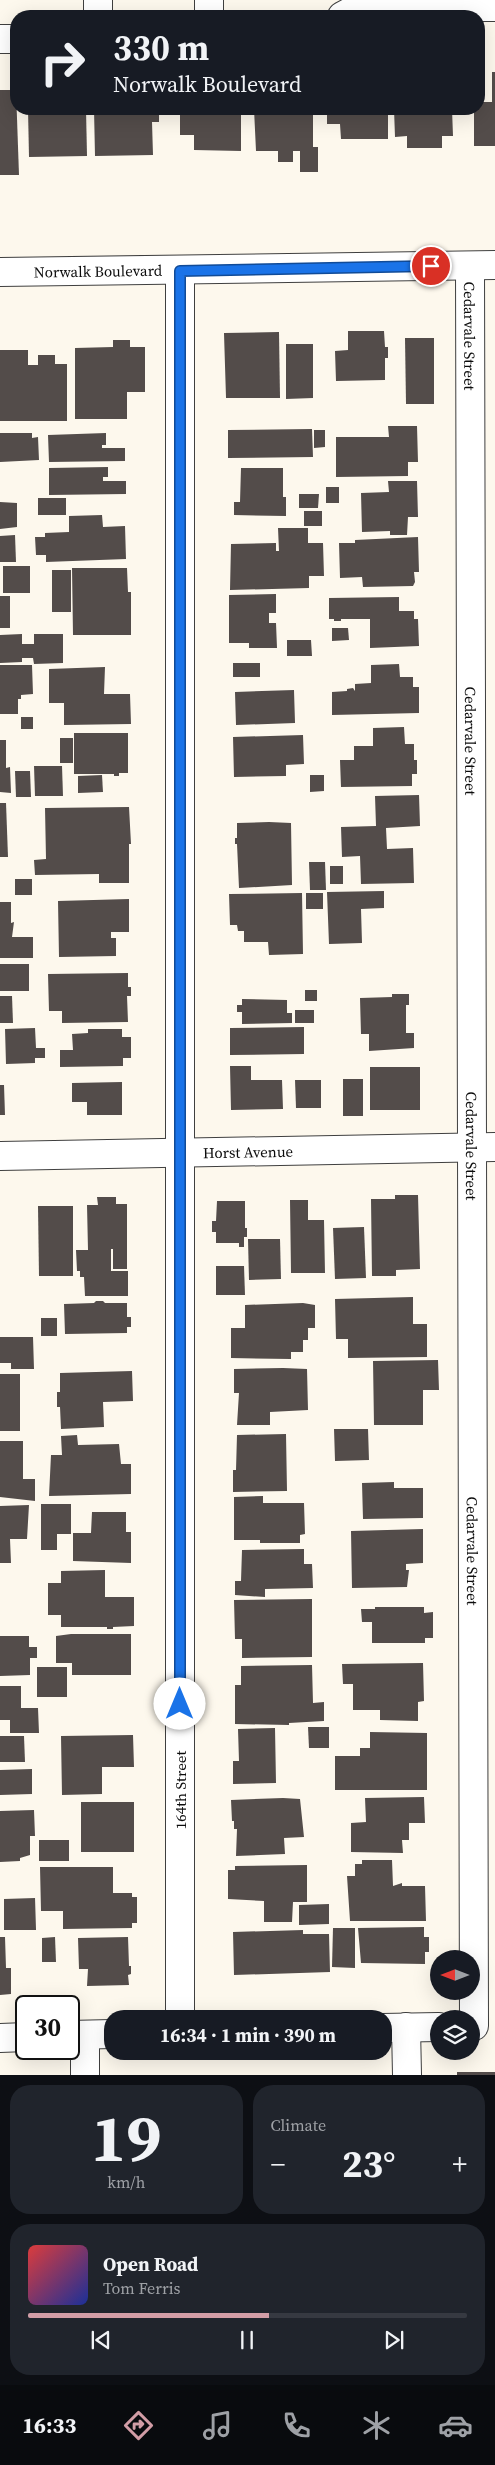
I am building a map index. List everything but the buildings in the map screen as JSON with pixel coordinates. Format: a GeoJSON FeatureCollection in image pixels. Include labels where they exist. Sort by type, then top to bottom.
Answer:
{"type":"FeatureCollection","features":[{"type":"Feature","properties":{"kind":"street"},"geometry":{"type":"LineString","coordinates":[[349,8],[495,7]]}},
{"type":"Feature","properties":{"kind":"street","name":"Norwalk Boulevard"},"geometry":{"type":"LineString","coordinates":[[0,272],[482,266]]}},
{"type":"Feature","properties":{"kind":"street","name":"Cedarvale Street"},"geometry":{"type":"LineString","coordinates":[[480,2026],[483,1147],[482,266]]}},
{"type":"Feature","properties":{"kind":"street","name":"164th Street"},"geometry":{"type":"LineString","coordinates":[[180,271],[180,2010]]}},
{"type":"Feature","properties":{"kind":"street","name":"Horst Avenue"},"geometry":{"type":"LineString","coordinates":[[0,1156],[483,1147]]}},
{"type":"Feature","properties":{"kind":"street"},"geometry":{"type":"LineString","coordinates":[[407,2075],[394,2027],[430,2026]]}},
{"type":"Feature","properties":{"kind":"street"},"geometry":{"type":"LineString","coordinates":[[80,2035],[104,2034]]}},
{"type":"Feature","properties":{"kind":"street"},"geometry":{"type":"LineString","coordinates":[[0,2038],[15,2037]]}},
{"type":"Feature","properties":{"kind":"street"},"geometry":{"type":"LineString","coordinates":[[80,2050],[85,2075]]}},
{"type":"Feature","properties":{"kind":"route"},"geometry":{"type":"LineString","coordinates":[[180,1704],[180,271],[431,266]]}}]}
